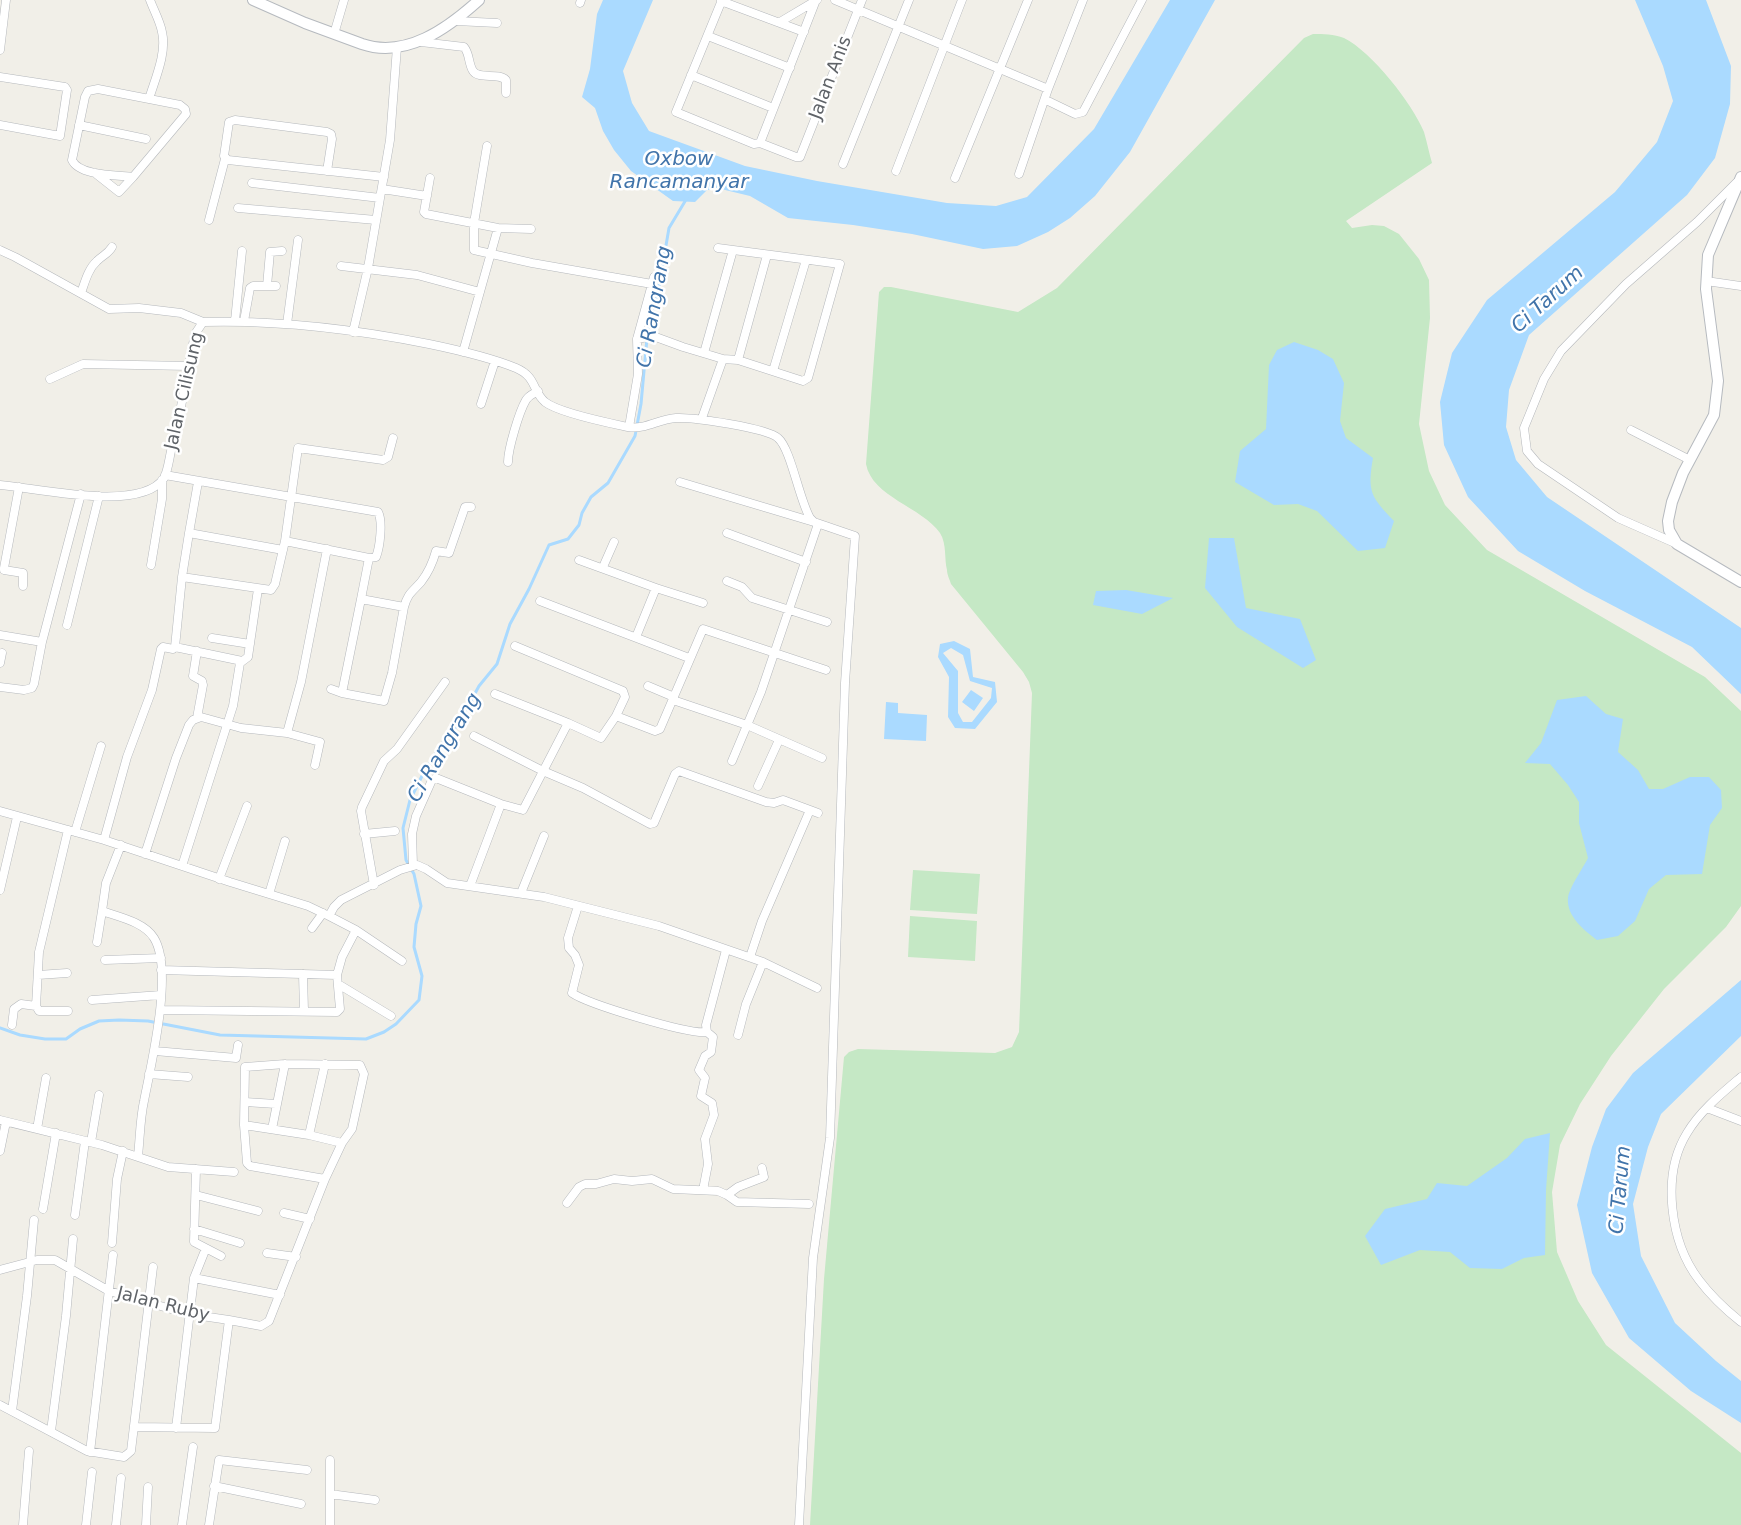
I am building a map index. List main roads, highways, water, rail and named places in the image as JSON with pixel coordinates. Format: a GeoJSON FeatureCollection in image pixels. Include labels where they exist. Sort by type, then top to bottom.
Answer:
{"type":"FeatureCollection","features":[{"type":"Feature","properties":{"kind":"water","name":"Oxbow Rancamanyar"},"geometry":{"type":"Polygon","coordinates":[[[603,0],[653,0],[623,71],[632,103],[649,131],[745,166],[947,203],[996,206],[1027,197],[1094,129],[1170,0],[1215,0],[1130,152],[1095,196],[1070,218],[1048,232],[1017,246],[983,249],[912,234],[788,218],[750,196],[721,189],[707,190],[695,202],[673,201],[631,171],[614,150],[603,131],[595,108],[582,97],[590,69],[597,14],[603,0]]]}},
{"type":"Feature","properties":{"kind":"water","name":"Ci Tarum"},"geometry":{"type":"Polygon","coordinates":[[[1635,0],[1706,0],[1731,66],[1730,104],[1715,158],[1687,195],[1529,335],[1509,390],[1506,427],[1516,460],[1547,497],[1741,628],[1741,694],[1692,647],[1585,591],[1518,551],[1468,497],[1444,445],[1440,402],[1452,353],[1487,300],[1615,192],[1657,142],[1673,101],[1663,66],[1635,0]]]}},
{"type":"Feature","properties":{"kind":"water"},"geometry":{"type":"Polygon","coordinates":[[[1294,342],[1318,350],[1333,359],[1344,383],[1340,421],[1346,438],[1373,458],[1371,487],[1373,493],[1380,506],[1394,521],[1385,548],[1358,551],[1317,511],[1298,504],[1274,505],[1235,482],[1240,451],[1266,429],[1269,365],[1277,350],[1294,342]]]}},
{"type":"Feature","properties":{"kind":"water"},"geometry":{"type":"Polygon","coordinates":[[[1209,538],[1234,538],[1246,608],[1300,619],[1316,660],[1303,668],[1237,627],[1205,588],[1209,538]]]}},
{"type":"Feature","properties":{"kind":"water"},"geometry":{"type":"Polygon","coordinates":[[[1126,590],[1173,598],[1142,614],[1093,605],[1096,591],[1126,590]]]}},
{"type":"Feature","properties":{"kind":"water"},"geometry":{"type":"Polygon","coordinates":[[[954,641],[970,649],[973,677],[995,682],[997,702],[975,729],[955,728],[948,717],[949,677],[938,657],[940,644],[954,641]],[[951,648],[943,653],[958,671],[958,713],[963,722],[972,722],[991,698],[992,688],[970,681],[963,655],[951,648]]]}},
{"type":"Feature","properties":{"kind":"water"},"geometry":{"type":"Polygon","coordinates":[[[971,690],[983,698],[974,711],[962,702],[971,690]]]}},
{"type":"Feature","properties":{"kind":"water"},"geometry":{"type":"Polygon","coordinates":[[[1586,696],[1606,714],[1623,719],[1618,752],[1638,770],[1649,789],[1663,789],[1690,777],[1709,777],[1721,790],[1722,808],[1710,825],[1702,874],[1666,875],[1649,889],[1635,921],[1618,936],[1597,940],[1577,922],[1568,905],[1571,889],[1588,858],[1579,823],[1579,802],[1550,764],[1525,763],[1541,743],[1557,700],[1586,696]]]}},
{"type":"Feature","properties":{"kind":"water"},"geometry":{"type":"Polygon","coordinates":[[[886,702],[898,703],[898,713],[927,715],[926,741],[884,739],[886,702]]]}},
{"type":"Feature","properties":{"kind":"water","name":"Ci Tarum"},"geometry":{"type":"Polygon","coordinates":[[[1741,980],[1741,1036],[1661,1114],[1648,1147],[1633,1204],[1641,1256],[1675,1323],[1741,1381],[1741,1423],[1691,1391],[1629,1338],[1592,1273],[1577,1205],[1592,1147],[1606,1109],[1633,1073],[1741,980]]]}},
{"type":"Feature","properties":{"kind":"water"},"geometry":{"type":"Polygon","coordinates":[[[1550,1133],[1545,1255],[1524,1258],[1502,1269],[1470,1268],[1450,1252],[1420,1250],[1381,1265],[1365,1236],[1385,1209],[1427,1199],[1437,1183],[1467,1186],[1507,1158],[1525,1139],[1550,1133]]]}},
{"type":"Feature","properties":{"kind":"waterway","name":"Ci Rangrang"},"geometry":{"type":"LineString","coordinates":[[0,1028],[20,1035],[45,1039],[66,1039],[80,1029],[99,1021],[119,1020],[148,1021],[220,1035],[366,1039],[396,1024],[419,1000],[422,976],[414,947],[416,924],[421,906],[414,874],[406,860],[403,828],[410,800],[441,745],[459,723],[479,686],[497,664],[510,624],[549,545],[568,539],[579,525],[582,513],[591,497],[608,483],[635,436],[641,404],[648,327],[658,292],[669,228],[687,198]]}}]}
